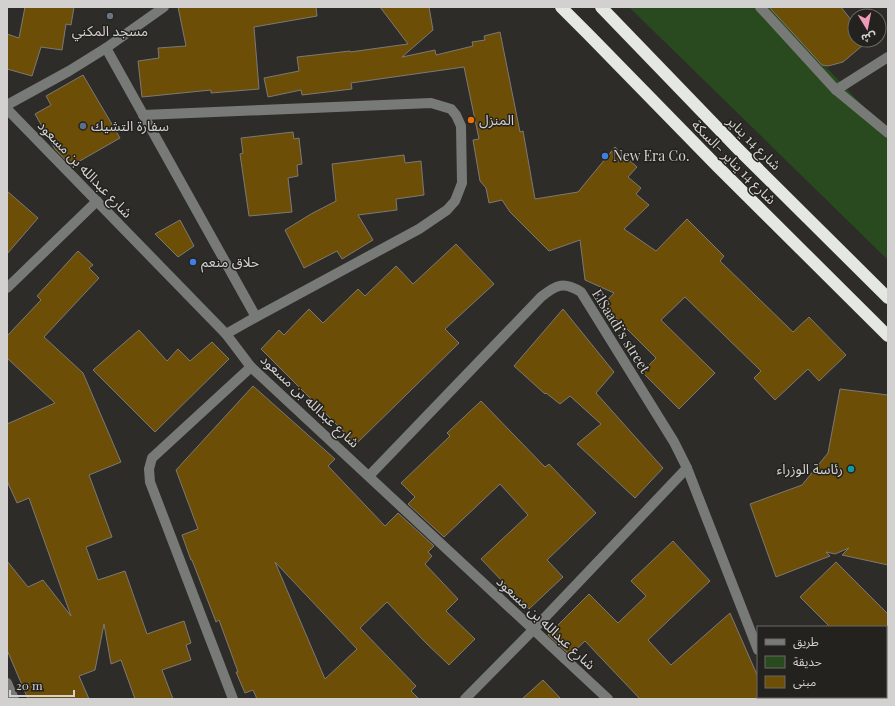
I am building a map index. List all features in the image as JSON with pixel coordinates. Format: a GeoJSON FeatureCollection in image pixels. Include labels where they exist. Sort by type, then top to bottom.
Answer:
{"type":"FeatureCollection","features":[{"type":"Feature","properties":{"kind":"highway","name":"شارع 14 يناير -السكة"},"geometry":{"type":"LineString","coordinates":[[560,7],[888,336]]}},
{"type":"Feature","properties":{"kind":"highway","name":"شارع 14 يناير"},"geometry":{"type":"LineString","coordinates":[[601,7],[738,149],[888,298]]}},
{"type":"Feature","properties":{"kind":"street"},"geometry":{"type":"LineString","coordinates":[[7,105],[69,71],[106,48],[164,7]]}},
{"type":"Feature","properties":{"kind":"street"},"geometry":{"type":"LineString","coordinates":[[760,7],[836,90],[888,132]]}},
{"type":"Feature","properties":{"kind":"street"},"geometry":{"type":"LineString","coordinates":[[106,48],[256,317]]}},
{"type":"Feature","properties":{"kind":"street"},"geometry":{"type":"LineString","coordinates":[[836,90],[888,57]]}},
{"type":"Feature","properties":{"kind":"street"},"geometry":{"type":"LineString","coordinates":[[143,115],[431,103],[451,109],[456,115],[461,126],[462,183],[455,201],[447,210],[419,229],[226,334]]}},
{"type":"Feature","properties":{"kind":"street","name":"شارع عبدالله بن مسعود"},"geometry":{"type":"LineString","coordinates":[[7,109],[226,334],[251,366],[608,699]]}},
{"type":"Feature","properties":{"kind":"street"},"geometry":{"type":"LineString","coordinates":[[7,288],[97,201]]}},
{"type":"Feature","properties":{"kind":"street","name":"ElSaadi’s street"},"geometry":{"type":"LineString","coordinates":[[369,476],[541,298],[551,289],[561,286],[571,286],[581,292],[674,442],[687,468],[757,647]]}},
{"type":"Feature","properties":{"kind":"street"},"geometry":{"type":"LineString","coordinates":[[233,699],[150,482],[149,469],[152,458],[251,366]]}},
{"type":"Feature","properties":{"kind":"street"},"geometry":{"type":"LineString","coordinates":[[465,699],[533,630],[687,468]]}},
{"type":"Feature","properties":{"kind":"street"},"geometry":{"type":"LineString","coordinates":[[7,683],[14,699]]}},
{"type":"Feature","properties":{"kind":"green space"},"geometry":{"type":"Polygon","coordinates":[[[629,7],[770,7],[888,133],[888,260],[629,7]]]}},
{"type":"Feature","properties":{"kind":"building"},"geometry":{"type":"Polygon","coordinates":[[[25,7],[74,7],[71,25],[66,24],[62,50],[41,47],[32,76],[7,69],[7,34],[19,38],[25,7]]]}},
{"type":"Feature","properties":{"kind":"building"},"geometry":{"type":"Polygon","coordinates":[[[178,7],[316,7],[317,16],[254,27],[259,89],[211,93],[211,90],[142,97],[138,61],[159,58],[158,48],[186,46],[178,7]]]}},
{"type":"Feature","properties":{"kind":"building"},"geometry":{"type":"Polygon","coordinates":[[[380,7],[429,7],[433,30],[402,57],[435,50],[436,55],[473,46],[472,42],[485,40],[484,36],[500,32],[520,132],[523,131],[535,199],[578,192],[615,147],[637,167],[628,177],[641,188],[636,194],[649,205],[624,229],[656,251],[687,219],[724,256],[720,261],[793,332],[809,317],[846,355],[819,381],[808,369],[775,400],[754,378],[761,371],[685,297],[661,320],[715,373],[679,409],[642,372],[656,358],[603,305],[614,293],[585,280],[580,240],[549,251],[510,212],[502,200],[489,203],[486,188],[480,181],[473,140],[479,139],[464,67],[351,83],[352,89],[302,95],[301,90],[268,97],[264,78],[299,71],[297,57],[408,44],[380,7]]]}},
{"type":"Feature","properties":{"kind":"building"},"geometry":{"type":"Polygon","coordinates":[[[769,7],[841,7],[847,15],[847,48],[860,48],[843,62],[828,66],[822,65],[769,7]]]}},
{"type":"Feature","properties":{"kind":"building"},"geometry":{"type":"Polygon","coordinates":[[[83,75],[120,138],[71,166],[55,149],[35,114],[51,105],[46,96],[83,75]]]}},
{"type":"Feature","properties":{"kind":"building"},"geometry":{"type":"Polygon","coordinates":[[[293,132],[294,139],[299,138],[302,164],[297,165],[298,176],[288,178],[292,212],[249,216],[240,154],[243,153],[241,138],[293,132]]]}},
{"type":"Feature","properties":{"kind":"building"},"geometry":{"type":"Polygon","coordinates":[[[404,155],[405,163],[421,161],[424,195],[396,199],[397,210],[358,215],[373,240],[342,259],[337,251],[304,268],[285,230],[336,201],[332,164],[404,155]]]}},
{"type":"Feature","properties":{"kind":"building"},"geometry":{"type":"Polygon","coordinates":[[[7,191],[38,218],[7,254],[7,191]]]}},
{"type":"Feature","properties":{"kind":"building"},"geometry":{"type":"Polygon","coordinates":[[[180,220],[194,246],[178,257],[155,234],[180,220]]]}},
{"type":"Feature","properties":{"kind":"building"},"geometry":{"type":"Polygon","coordinates":[[[456,244],[494,284],[445,329],[459,343],[356,444],[261,349],[279,330],[284,335],[309,309],[323,323],[358,289],[365,296],[396,266],[413,284],[456,244]]]}},
{"type":"Feature","properties":{"kind":"building"},"geometry":{"type":"Polygon","coordinates":[[[78,251],[93,265],[89,268],[99,278],[44,337],[83,373],[121,462],[89,475],[112,537],[86,547],[98,580],[125,571],[147,634],[184,621],[191,643],[186,645],[191,660],[162,670],[173,699],[135,699],[121,660],[111,664],[104,624],[95,670],[79,676],[89,699],[28,699],[7,650],[7,561],[28,587],[43,580],[71,616],[29,498],[17,503],[7,481],[7,424],[55,403],[7,358],[7,336],[41,300],[37,296],[78,251]]]}},
{"type":"Feature","properties":{"kind":"building"},"geometry":{"type":"Polygon","coordinates":[[[563,309],[614,372],[596,393],[663,468],[635,498],[577,444],[601,424],[570,396],[560,404],[546,393],[545,394],[514,366],[563,309]]]}},
{"type":"Feature","properties":{"kind":"building"},"geometry":{"type":"Polygon","coordinates":[[[139,330],[167,361],[178,349],[190,361],[212,342],[229,359],[155,432],[93,370],[139,330]]]}},
{"type":"Feature","properties":{"kind":"building"},"geometry":{"type":"Polygon","coordinates":[[[253,386],[335,459],[328,466],[385,526],[398,513],[434,546],[428,552],[432,556],[425,564],[458,599],[446,611],[475,639],[449,665],[387,602],[360,628],[416,686],[411,691],[419,699],[257,699],[253,690],[245,693],[236,672],[238,672],[219,620],[216,622],[182,535],[198,529],[176,470],[253,386]],[[275,562],[325,679],[357,649],[275,562]]]}},
{"type":"Feature","properties":{"kind":"building","name":"رئاسة الوزراء"},"geometry":{"type":"Polygon","coordinates":[[[840,389],[888,395],[888,565],[842,555],[849,548],[835,554],[826,552],[830,556],[776,577],[750,504],[802,485],[828,453],[840,389]]]}},
{"type":"Feature","properties":{"kind":"building"},"geometry":{"type":"Polygon","coordinates":[[[481,401],[545,467],[549,464],[596,513],[547,560],[563,577],[529,609],[481,559],[528,515],[500,484],[444,537],[408,504],[415,497],[401,483],[450,436],[447,433],[481,401]]]}},
{"type":"Feature","properties":{"kind":"building"},"geometry":{"type":"Polygon","coordinates":[[[673,541],[710,581],[648,640],[671,665],[730,613],[757,675],[758,699],[640,699],[585,641],[570,655],[548,635],[589,594],[618,623],[646,596],[631,581],[673,541]]]}},
{"type":"Feature","properties":{"kind":"building"},"geometry":{"type":"Polygon","coordinates":[[[836,562],[888,614],[888,627],[829,626],[800,597],[836,562]]]}},
{"type":"Feature","properties":{"kind":"building"},"geometry":{"type":"Polygon","coordinates":[[[543,680],[561,699],[522,699],[543,680]]]}},
{"type":"Feature","properties":{"kind":"place","name":"مسجد المكني"},"geometry":{"type":"Point","coordinates":[110,16]}},
{"type":"Feature","properties":{"kind":"place","name":"المنزل"},"geometry":{"type":"Point","coordinates":[471,120]}},
{"type":"Feature","properties":{"kind":"place","name":"سفارة التشيك"},"geometry":{"type":"Point","coordinates":[83,126]}},
{"type":"Feature","properties":{"kind":"place","name":"New Era Co."},"geometry":{"type":"Point","coordinates":[605,156]}},
{"type":"Feature","properties":{"kind":"place","name":"حلاق منعم"},"geometry":{"type":"Point","coordinates":[193,262]}},
{"type":"Feature","properties":{"kind":"place","name":"رئاسة الوزراء"},"geometry":{"type":"Point","coordinates":[851,469]}}]}
